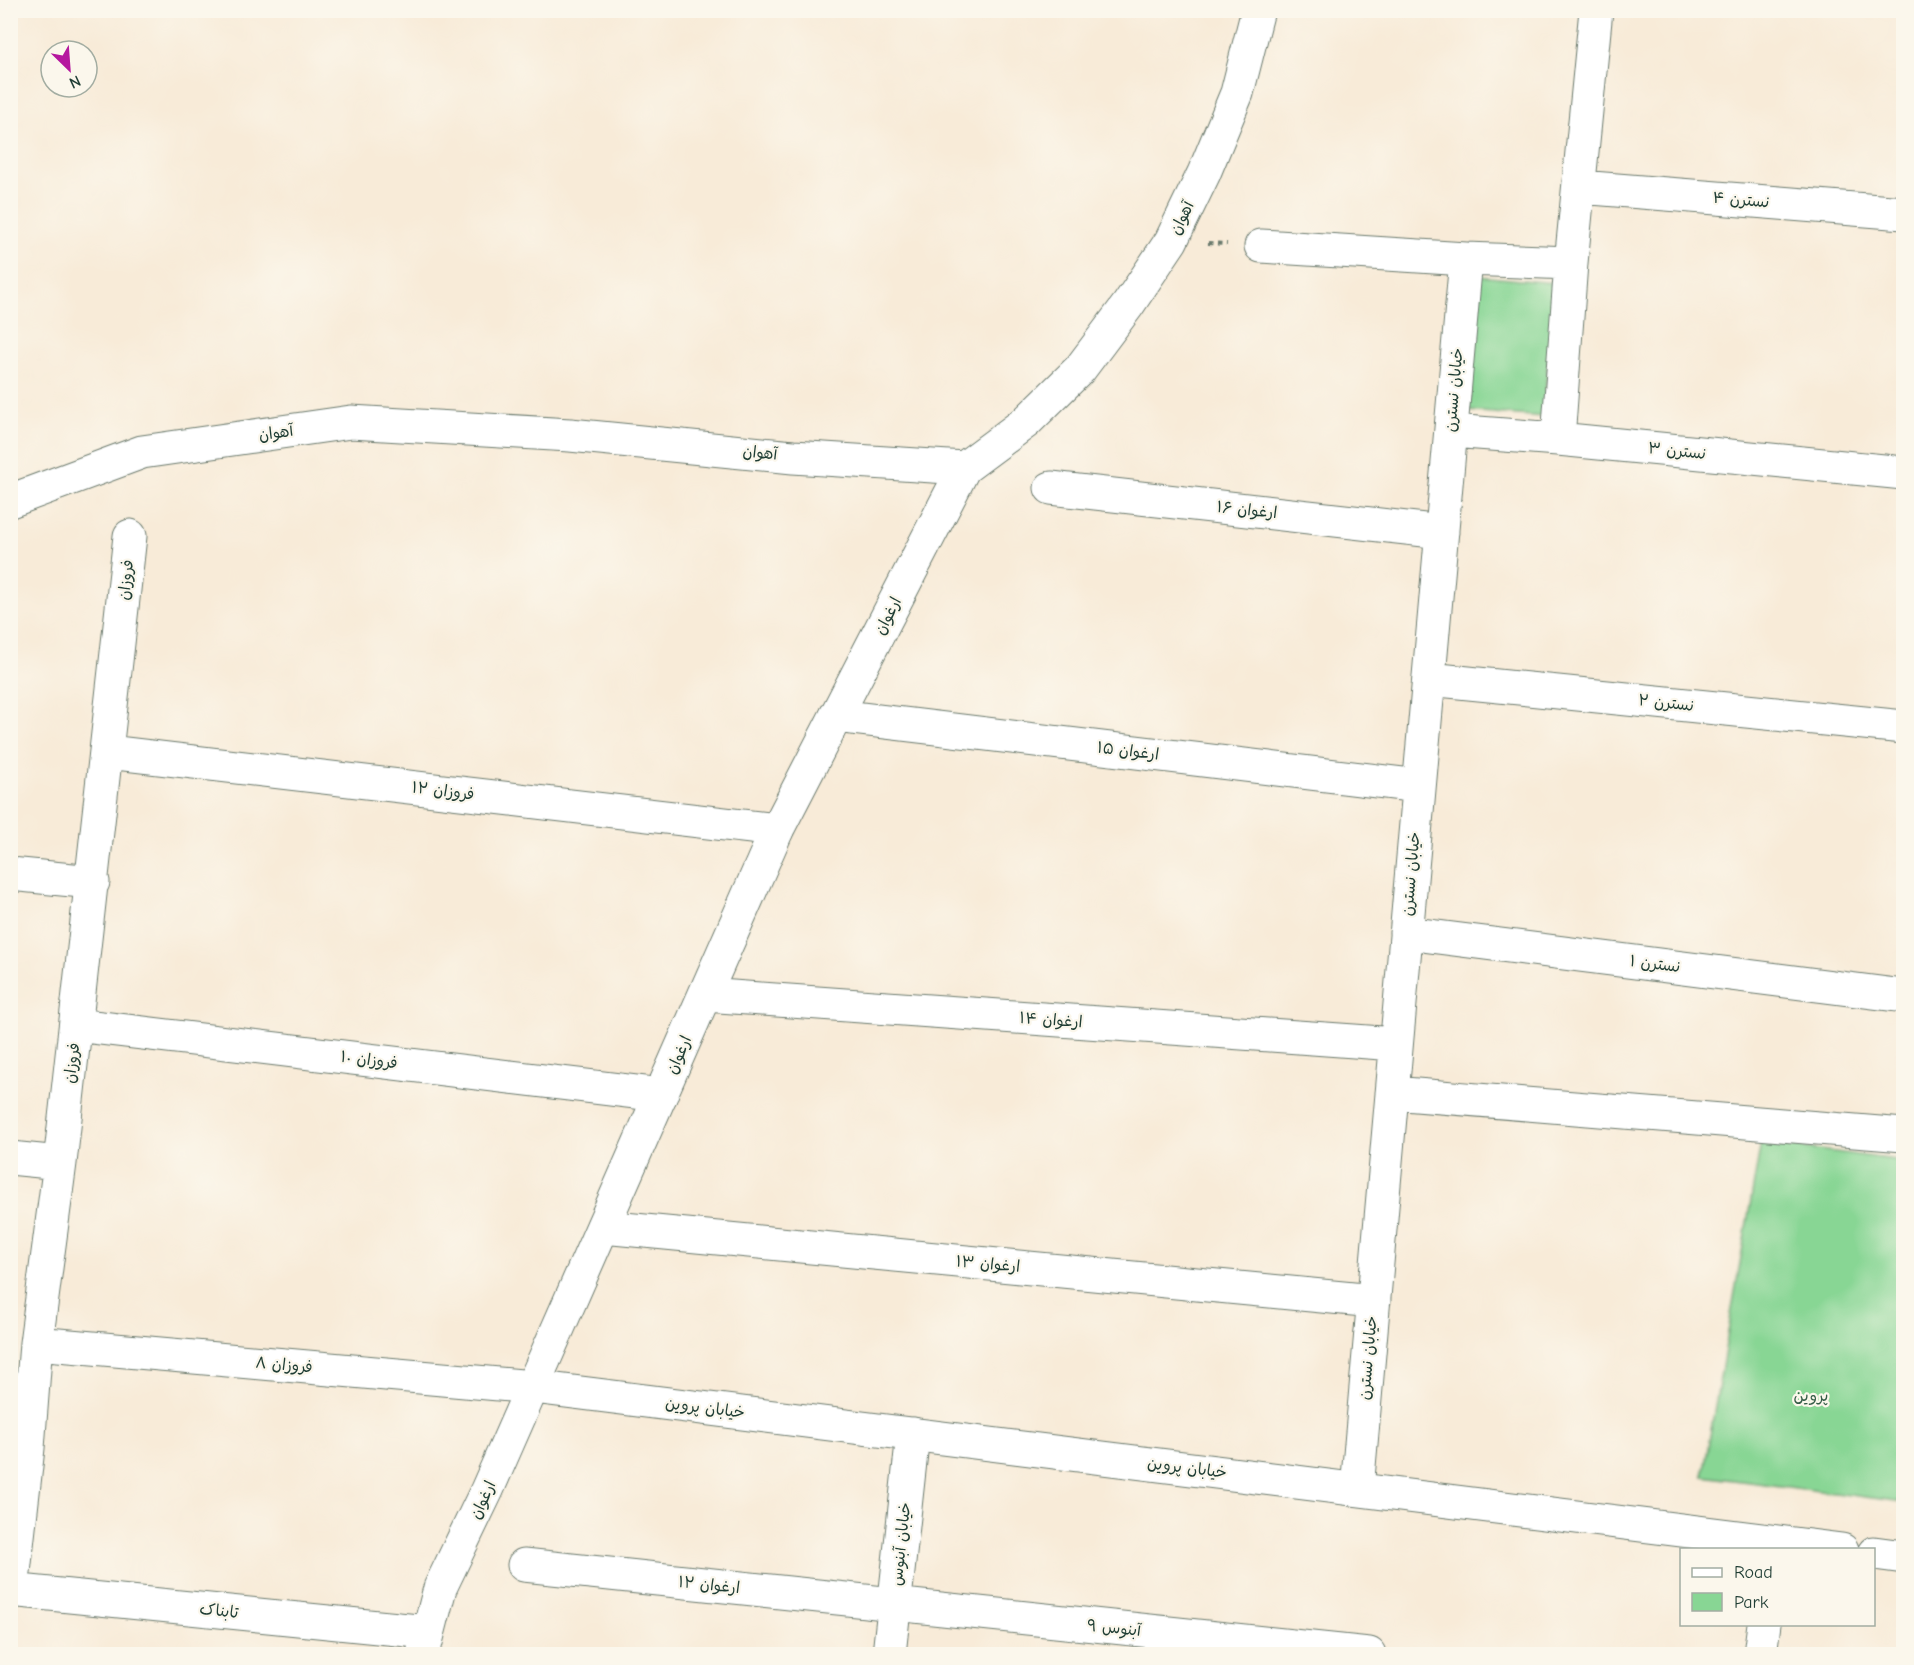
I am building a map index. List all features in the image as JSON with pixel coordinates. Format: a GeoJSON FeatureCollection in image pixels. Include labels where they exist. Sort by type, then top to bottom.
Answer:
{"type":"FeatureCollection","features":[{"type":"Feature","properties":{"kind":"street","name":"آهوان"},"geometry":{"type":"LineString","coordinates":[[10,501],[142,452],[351,422],[570,435],[793,456],[964,468],[1026,422],[1080,369],[1128,305],[1171,240],[1204,173],[1237,93],[1258,10]]}},
{"type":"Feature","properties":{"kind":"street"},"geometry":{"type":"LineString","coordinates":[[1558,439],[1596,10]]}},
{"type":"Feature","properties":{"kind":"street","name":"نسترن ۴"},"geometry":{"type":"LineString","coordinates":[[1579,187],[1904,213]]}},
{"type":"Feature","properties":{"kind":"street"},"geometry":{"type":"LineString","coordinates":[[1261,246],[1572,263]]}},
{"type":"Feature","properties":{"kind":"street","name":"خیابان نسترن"},"geometry":{"type":"LineString","coordinates":[[1357,1489],[1466,259]]}},
{"type":"Feature","properties":{"kind":"street","name":"نسترن ۳"},"geometry":{"type":"LineString","coordinates":[[1450,431],[1558,439],[1904,473]]}},
{"type":"Feature","properties":{"kind":"street","name":"ارغوان"},"geometry":{"type":"LineString","coordinates":[[425,1643],[440,1588],[488,1490],[777,830],[964,468]]}},
{"type":"Feature","properties":{"kind":"street","name":"ارغوان ۱۶"},"geometry":{"type":"LineString","coordinates":[[1051,488],[1442,531]]}},
{"type":"Feature","properties":{"kind":"street","name":"فروزان"},"geometry":{"type":"LineString","coordinates":[[11,1590],[19,1447],[36,1343],[60,1163],[108,752],[130,536]]}},
{"type":"Feature","properties":{"kind":"street","name":"نسترن ۲"},"geometry":{"type":"LineString","coordinates":[[1429,679],[1904,727]]}},
{"type":"Feature","properties":{"kind":"street","name":"ارغوان ۱۵"},"geometry":{"type":"LineString","coordinates":[[836,716],[1419,786]]}},
{"type":"Feature","properties":{"kind":"street","name":"فروزان ۱۲"},"geometry":{"type":"LineString","coordinates":[[108,752],[777,830]]}},
{"type":"Feature","properties":{"kind":"street"},"geometry":{"type":"LineString","coordinates":[[10,874],[93,882]]}},
{"type":"Feature","properties":{"kind":"street","name":"نسترن ۱"},"geometry":{"type":"LineString","coordinates":[[1406,933],[1904,996]]}},
{"type":"Feature","properties":{"kind":"street","name":"ارغوان ۱۴"},"geometry":{"type":"LineString","coordinates":[[705,995],[1396,1044]]}},
{"type":"Feature","properties":{"kind":"street","name":"فروزان ۱۰"},"geometry":{"type":"LineString","coordinates":[[76,1025],[661,1095]]}},
{"type":"Feature","properties":{"kind":"street"},"geometry":{"type":"LineString","coordinates":[[1392,1093],[1904,1135]]}},
{"type":"Feature","properties":{"kind":"street"},"geometry":{"type":"LineString","coordinates":[[10,1158],[60,1163]]}},
{"type":"Feature","properties":{"kind":"street","name":"ارغوان ۱۳"},"geometry":{"type":"LineString","coordinates":[[603,1227],[1374,1301]]}},
{"type":"Feature","properties":{"kind":"street","name":"فروزان ۸"},"geometry":{"type":"LineString","coordinates":[[36,1343],[533,1387]]}},
{"type":"Feature","properties":{"kind":"street","name":"خیابان پروین"},"geometry":{"type":"LineString","coordinates":[[533,1387],[1357,1489],[1773,1545],[1814,1548]]}},
{"type":"Feature","properties":{"kind":"street","name":"خیابان آبنوس"},"geometry":{"type":"LineString","coordinates":[[889,1654],[913,1434]]}},
{"type":"Feature","properties":{"kind":"street"},"geometry":{"type":"LineString","coordinates":[[1875,1553],[1904,1557]]}},
{"type":"Feature","properties":{"kind":"street","name":"ارغوان ۱۲"},"geometry":{"type":"LineString","coordinates":[[524,1565],[895,1604]]}},
{"type":"Feature","properties":{"kind":"street","name":"تابناک"},"geometry":{"type":"LineString","coordinates":[[11,1590],[425,1643]]}},
{"type":"Feature","properties":{"kind":"street","name":"آبنوس ۹"},"geometry":{"type":"LineString","coordinates":[[895,1604],[1369,1654]]}},
{"type":"Feature","properties":{"kind":"street"},"geometry":{"type":"LineString","coordinates":[[1760,1654],[1764,1626]]}},
{"type":"Feature","properties":{"kind":"path"},"geometry":{"type":"LineString","coordinates":[[1171,240],[1261,246]]}},
{"type":"Feature","properties":{"kind":"green space"},"geometry":{"type":"Polygon","coordinates":[[[1479,276],[1555,283],[1543,417],[1468,411],[1479,276]]]}},
{"type":"Feature","properties":{"kind":"green space","name":"پروین"},"geometry":{"type":"Polygon","coordinates":[[[1761,1142],[1903,1161],[1903,1502],[1703,1476],[1761,1142]]]}}]}
